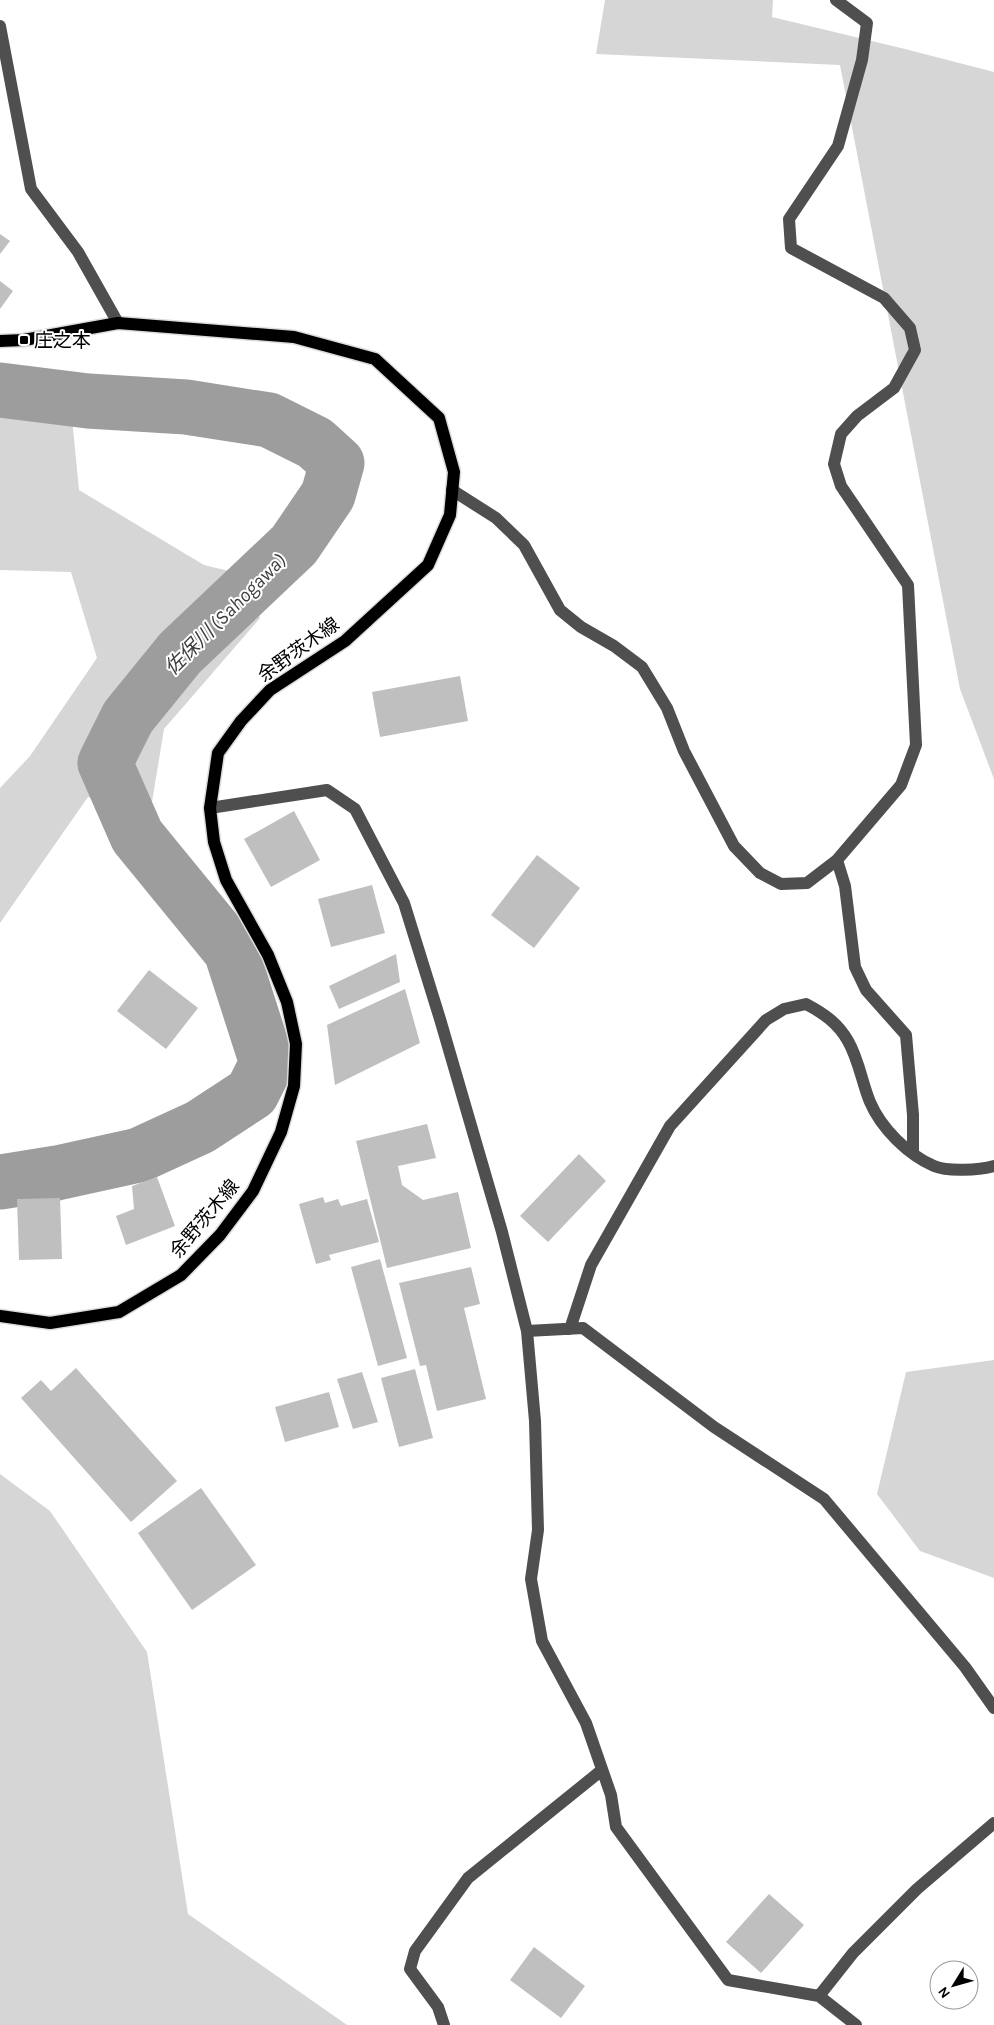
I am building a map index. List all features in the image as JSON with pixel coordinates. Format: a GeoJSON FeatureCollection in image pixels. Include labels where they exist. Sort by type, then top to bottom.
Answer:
{"type":"FeatureCollection","features":[{"type":"Feature","properties":{"kind":"main road","name":"余野茨木線"},"geometry":{"type":"LineString","coordinates":[[0,340],[24,340],[118,323],[294,337],[375,359],[439,418],[454,472],[450,515],[428,564],[345,641],[270,690],[241,721],[218,753],[210,808],[214,842],[226,880],[268,955],[286,1002],[296,1044],[294,1086],[281,1132],[253,1191],[220,1235],[181,1275],[119,1312],[50,1323],[0,1316]]}},
{"type":"Feature","properties":{"kind":"street"},"geometry":{"type":"LineString","coordinates":[[452,490],[496,518],[524,545],[560,610],[581,627],[614,646],[642,667],[666,708],[684,751],[734,846],[760,873],[781,884],[807,883],[838,860],[902,786],[916,746],[908,586],[841,486],[834,464],[842,434],[856,416],[894,388],[915,350],[910,328],[884,298],[791,248],[789,219],[838,146],[862,60],[867,23],[836,0]]}},
{"type":"Feature","properties":{"kind":"street"},"geometry":{"type":"LineString","coordinates":[[0,26],[31,189],[78,252],[118,323]]}},
{"type":"Feature","properties":{"kind":"street"},"geometry":{"type":"LineString","coordinates":[[210,808],[326,790],[355,809],[404,903],[499,1222],[527,1331],[535,1421],[538,1530],[531,1578],[542,1641],[586,1723],[611,1795],[616,1827],[728,1980],[819,1996],[856,2025]]}},
{"type":"Feature","properties":{"kind":"street"},"geometry":{"type":"LineString","coordinates":[[838,860],[845,886],[855,968],[866,990],[906,1035],[913,1115],[913,1153]]}},
{"type":"Feature","properties":{"kind":"street"},"geometry":{"type":"LineString","coordinates":[[570,1329],[591,1265],[670,1126],[766,1020],[784,1008],[806,1004],[828,1016],[848,1041],[870,1103],[882,1123],[907,1150],[935,1167],[977,1170],[994,1166]]}},
{"type":"Feature","properties":{"kind":"street"},"geometry":{"type":"LineString","coordinates":[[527,1331],[583,1328],[714,1427],[824,1499],[965,1667],[994,1708]]}},
{"type":"Feature","properties":{"kind":"street"},"geometry":{"type":"LineString","coordinates":[[444,2025],[438,2007],[410,1969],[415,1951],[468,1878],[602,1770]]}},
{"type":"Feature","properties":{"kind":"street"},"geometry":{"type":"LineString","coordinates":[[819,1996],[853,1953],[917,1889],[994,1823]]}},
{"type":"Feature","properties":{"kind":"shaded area"},"geometry":{"type":"Polygon","coordinates":[[[605,0],[773,0],[772,17],[994,72],[994,779],[960,689],[840,65],[596,54],[605,0]]]}},
{"type":"Feature","properties":{"kind":"shaded area"},"geometry":{"type":"Polygon","coordinates":[[[0,382],[69,387],[79,490],[204,565],[250,576],[260,618],[164,729],[150,814],[88,797],[0,923],[0,788],[30,756],[97,658],[71,572],[0,570],[0,382]]]}},
{"type":"Feature","properties":{"kind":"shaded area"},"geometry":{"type":"Polygon","coordinates":[[[994,1360],[994,1578],[920,1551],[877,1494],[906,1372],[994,1360]]]}},
{"type":"Feature","properties":{"kind":"shaded area"},"geometry":{"type":"Polygon","coordinates":[[[0,1474],[50,1511],[147,1652],[188,1914],[347,2025],[0,2025],[0,1474]]]}},
{"type":"Feature","properties":{"kind":"building"},"geometry":{"type":"Polygon","coordinates":[[[0,234],[10,241],[0,254],[0,234]]]}},
{"type":"Feature","properties":{"kind":"building"},"geometry":{"type":"Polygon","coordinates":[[[0,281],[13,291],[0,309],[0,281]]]}},
{"type":"Feature","properties":{"kind":"building"},"geometry":{"type":"Polygon","coordinates":[[[460,676],[468,721],[380,737],[372,692],[460,676]]]}},
{"type":"Feature","properties":{"kind":"building"},"geometry":{"type":"Polygon","coordinates":[[[294,811],[320,860],[271,887],[244,839],[294,811]]]}},
{"type":"Feature","properties":{"kind":"building"},"geometry":{"type":"Polygon","coordinates":[[[537,855],[580,888],[534,948],[491,915],[537,855]]]}},
{"type":"Feature","properties":{"kind":"building"},"geometry":{"type":"Polygon","coordinates":[[[372,885],[385,933],[331,947],[318,899],[372,885]]]}},
{"type":"Feature","properties":{"kind":"building"},"geometry":{"type":"Polygon","coordinates":[[[396,954],[400,982],[339,1009],[329,986],[396,954]]]}},
{"type":"Feature","properties":{"kind":"building"},"geometry":{"type":"Polygon","coordinates":[[[149,970],[198,1008],[166,1049],[117,1011],[149,970]]]}},
{"type":"Feature","properties":{"kind":"building"},"geometry":{"type":"Polygon","coordinates":[[[405,989],[420,1043],[335,1085],[327,1025],[405,989]]]}},
{"type":"Feature","properties":{"kind":"building"},"geometry":{"type":"Polygon","coordinates":[[[427,1124],[436,1158],[398,1166],[402,1185],[423,1200],[458,1192],[471,1248],[387,1268],[356,1141],[427,1124]]]}},
{"type":"Feature","properties":{"kind":"building"},"geometry":{"type":"Polygon","coordinates":[[[579,1154],[606,1181],[548,1242],[520,1216],[579,1154]]]}},
{"type":"Feature","properties":{"kind":"building"},"geometry":{"type":"Polygon","coordinates":[[[157,1177],[175,1226],[126,1245],[116,1216],[134,1209],[132,1186],[157,1177]]]}},
{"type":"Feature","properties":{"kind":"building"},"geometry":{"type":"Polygon","coordinates":[[[323,1197],[325,1203],[338,1199],[341,1206],[367,1199],[379,1242],[329,1255],[331,1260],[316,1264],[299,1204],[323,1197]]]}},
{"type":"Feature","properties":{"kind":"building"},"geometry":{"type":"Polygon","coordinates":[[[60,1198],[62,1259],[19,1260],[17,1199],[60,1198]]]}},
{"type":"Feature","properties":{"kind":"building"},"geometry":{"type":"Polygon","coordinates":[[[380,1259],[407,1358],[378,1366],[351,1267],[380,1259]]]}},
{"type":"Feature","properties":{"kind":"building"},"geometry":{"type":"Polygon","coordinates":[[[471,1267],[480,1304],[464,1308],[486,1399],[437,1411],[426,1365],[420,1366],[399,1283],[471,1267]]]}},
{"type":"Feature","properties":{"kind":"building"},"geometry":{"type":"Polygon","coordinates":[[[76,1368],[177,1481],[131,1522],[21,1398],[41,1380],[51,1391],[76,1368]]]}},
{"type":"Feature","properties":{"kind":"building"},"geometry":{"type":"Polygon","coordinates":[[[415,1369],[433,1438],[399,1447],[381,1378],[415,1369]]]}},
{"type":"Feature","properties":{"kind":"building"},"geometry":{"type":"Polygon","coordinates":[[[362,1372],[378,1422],[353,1429],[337,1379],[362,1372]]]}},
{"type":"Feature","properties":{"kind":"building"},"geometry":{"type":"Polygon","coordinates":[[[329,1392],[339,1427],[285,1442],[275,1407],[329,1392]]]}},
{"type":"Feature","properties":{"kind":"building"},"geometry":{"type":"Polygon","coordinates":[[[201,1488],[256,1565],[192,1610],[138,1533],[201,1488]]]}},
{"type":"Feature","properties":{"kind":"building"},"geometry":{"type":"Polygon","coordinates":[[[769,1894],[804,1925],[761,1973],[726,1942],[769,1894]]]}},
{"type":"Feature","properties":{"kind":"building"},"geometry":{"type":"Polygon","coordinates":[[[534,1947],[585,1986],[561,2018],[510,1980],[534,1947]]]}},
{"type":"Feature","properties":{"kind":"waterway","name":"佐保川 (Sahogawa)"},"geometry":{"type":"LineString","coordinates":[[0,390],[88,401],[186,407],[269,420],[315,443],[337,463],[328,495],[294,545],[180,653],[128,717],[105,763],[137,836],[231,951],[267,1063],[252,1093],[200,1127],[139,1155],[57,1173],[0,1182]]}},
{"type":"Feature","properties":{"kind":"place","name":"庄之本"},"geometry":{"type":"Point","coordinates":[24,340]}}]}
